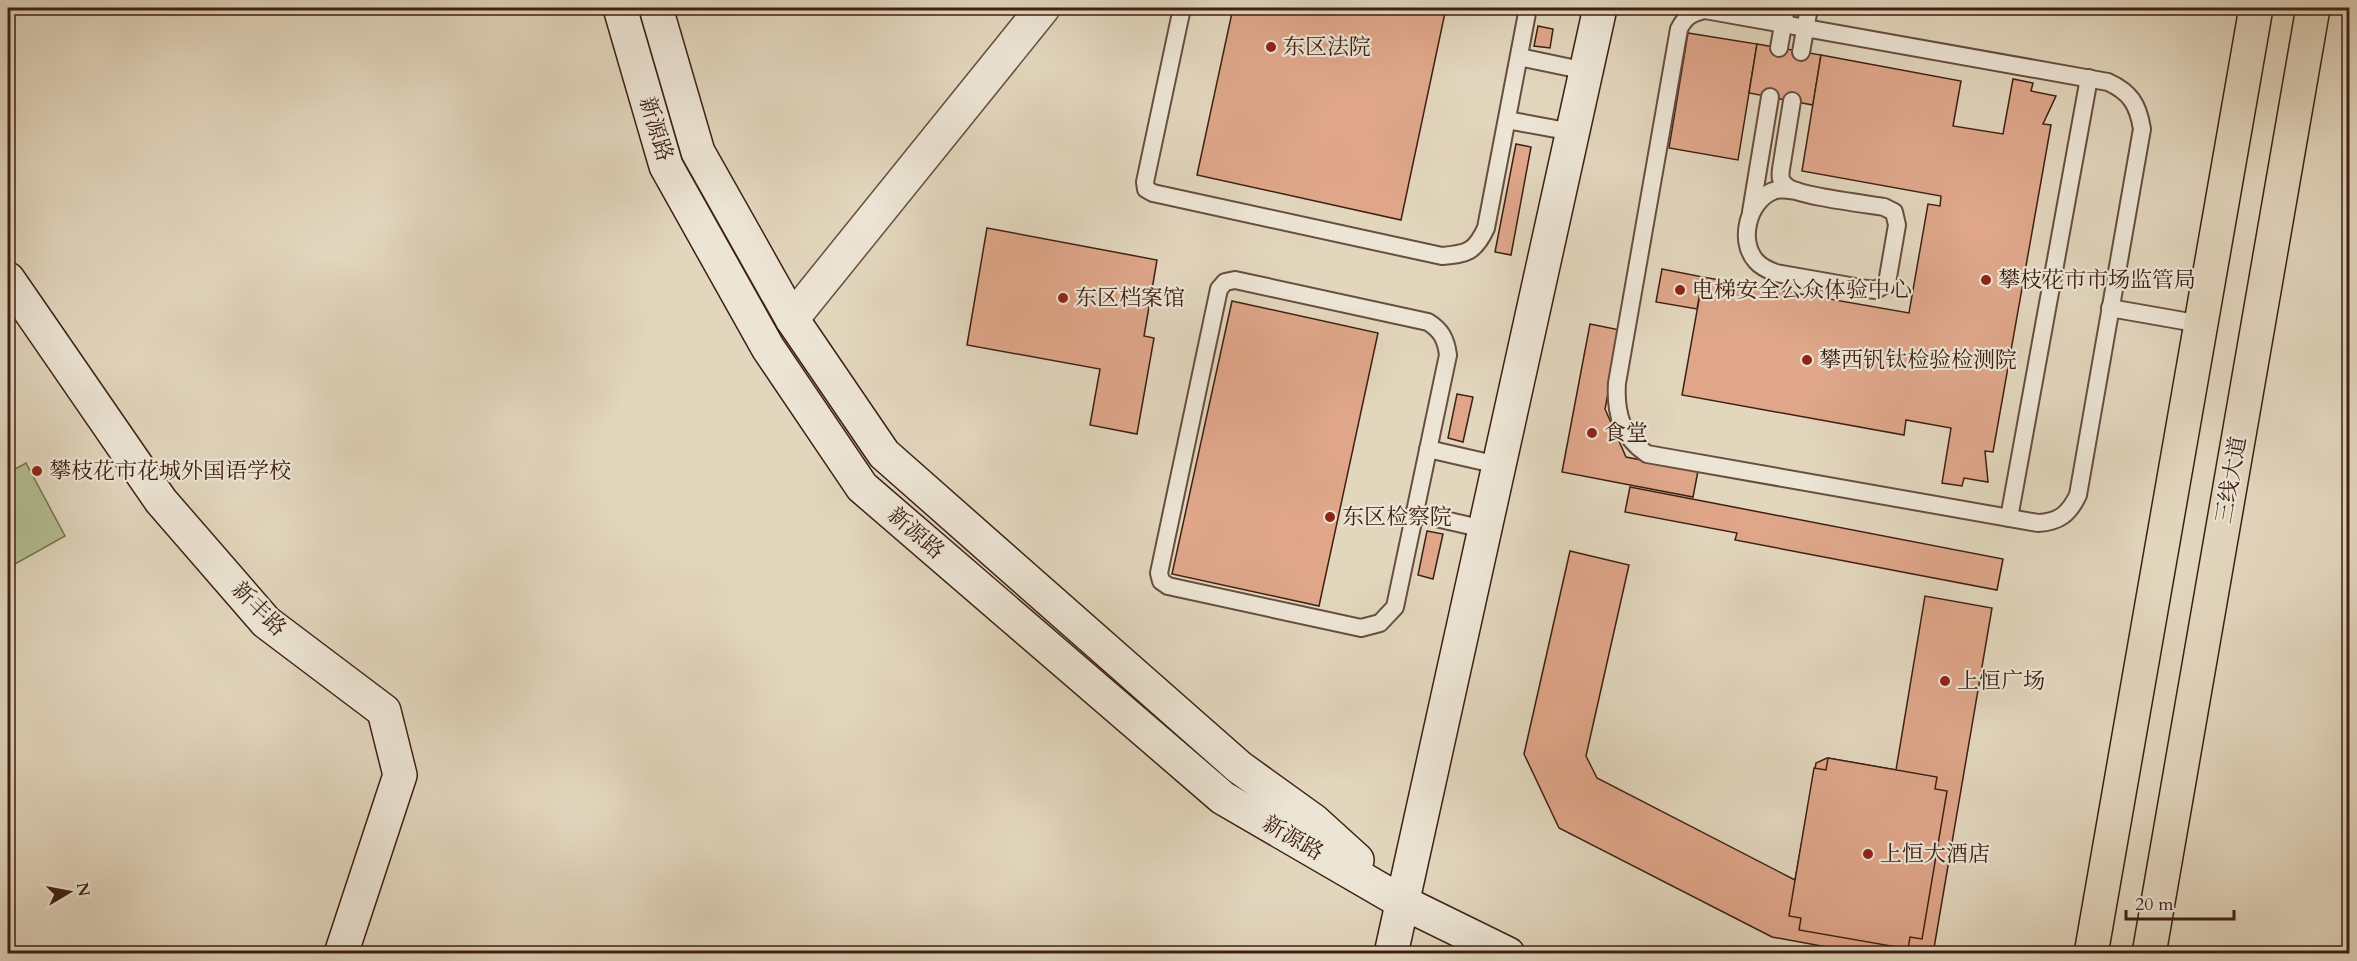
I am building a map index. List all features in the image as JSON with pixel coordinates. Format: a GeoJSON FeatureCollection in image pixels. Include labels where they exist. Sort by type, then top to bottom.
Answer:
{"type":"FeatureCollection","features":[{"type":"Feature","properties":{"kind":"main road"},"geometry":{"type":"LineString","coordinates":[[2091,954],[2256,8]]}},
{"type":"Feature","properties":{"kind":"main road","name":"三线大道"},"geometry":{"type":"LineString","coordinates":[[2149,954],[2313,8]]}},
{"type":"Feature","properties":{"kind":"street","name":"新源路"},"geometry":{"type":"LineString","coordinates":[[620,8],[666,166],[768,348],[862,486],[1223,798],[1402,902],[1508,954]]}},
{"type":"Feature","properties":{"kind":"street","name":"新源路"},"geometry":{"type":"LineString","coordinates":[[656,8],[699,152],[792,320],[884,454],[1239,767],[1314,821],[1402,902]]}},
{"type":"Feature","properties":{"kind":"street"},"geometry":{"type":"LineString","coordinates":[[792,320],[1043,8]]}},
{"type":"Feature","properties":{"kind":"street"},"geometry":{"type":"LineString","coordinates":[[1391,954],[1600,8]]}},
{"type":"Feature","properties":{"kind":"street","name":"新丰路"},"geometry":{"type":"LineString","coordinates":[[8,279],[161,501],[266,622],[384,711],[400,775],[340,954]]}},
{"type":"Feature","properties":{"kind":"lane"},"geometry":{"type":"LineString","coordinates":[[1182,8],[1145,182],[1146,189],[1153,193],[1442,256],[1469,252],[1480,242],[1486,228],[1528,8]]}},
{"type":"Feature","properties":{"kind":"lane"},"geometry":{"type":"LineString","coordinates":[[1779,48],[1786,8]]}},
{"type":"Feature","properties":{"kind":"lane"},"geometry":{"type":"LineString","coordinates":[[1801,52],[1809,8]]}},
{"type":"Feature","properties":{"kind":"lane"},"geometry":{"type":"LineString","coordinates":[[1705,10],[1805,28],[2108,82],[2121,88],[2132,98],[2139,113],[2142,129],[2078,495],[2072,508],[2063,518],[2038,523],[1647,454],[1634,445],[1625,432],[1619,418],[1616,401],[1617,383],[1679,29],[1684,19],[1693,13],[1705,10]]}},
{"type":"Feature","properties":{"kind":"lane"},"geometry":{"type":"LineString","coordinates":[[1519,57],[1586,71]]}},
{"type":"Feature","properties":{"kind":"lane"},"geometry":{"type":"LineString","coordinates":[[2009,518],[2089,78]]}},
{"type":"Feature","properties":{"kind":"lane"},"geometry":{"type":"LineString","coordinates":[[1750,216],[1764,197],[1774,191],[1797,191],[1884,207],[1894,212],[1898,225],[1887,283],[1882,288],[1867,289],[1776,273],[1763,267],[1754,259],[1747,233],[1770,97]]}},
{"type":"Feature","properties":{"kind":"lane"},"geometry":{"type":"LineString","coordinates":[[1792,101],[1780,177],[1783,184],[1797,191]]}},
{"type":"Feature","properties":{"kind":"lane"},"geometry":{"type":"LineString","coordinates":[[1507,120],[1572,132]]}},
{"type":"Feature","properties":{"kind":"lane"},"geometry":{"type":"LineString","coordinates":[[1235,280],[1428,322],[1436,327],[1447,344],[1448,355],[1428,449],[1395,607],[1388,616],[1371,626],[1360,628],[1168,586],[1161,581],[1159,573],[1219,289],[1225,282],[1235,280]]}},
{"type":"Feature","properties":{"kind":"lane"},"geometry":{"type":"LineString","coordinates":[[2110,309],[2201,324]]}},
{"type":"Feature","properties":{"kind":"lane"},"geometry":{"type":"LineString","coordinates":[[1428,449],[1498,465]]}},
{"type":"Feature","properties":{"kind":"lane"},"geometry":{"type":"LineString","coordinates":[[1414,513],[1484,529]]}},
{"type":"Feature","properties":{"kind":"green space"},"geometry":{"type":"Polygon","coordinates":[[[26,463],[65,536],[8,568],[8,473],[26,463]]]}},
{"type":"Feature","properties":{"kind":"building"},"geometry":{"type":"Polygon","coordinates":[[[1233,8],[1446,8],[1401,220],[1197,175],[1233,8]]]}},
{"type":"Feature","properties":{"kind":"building"},"geometry":{"type":"Polygon","coordinates":[[[1538,26],[1553,29],[1550,48],[1534,46],[1538,26]]]}},
{"type":"Feature","properties":{"kind":"building"},"geometry":{"type":"Polygon","coordinates":[[[1688,33],[1757,44],[1738,160],[1669,148],[1688,33]]]}},
{"type":"Feature","properties":{"kind":"building"},"geometry":{"type":"Polygon","coordinates":[[[1757,44],[1821,55],[1813,105],[1749,93],[1757,44]]]}},
{"type":"Feature","properties":{"kind":"building"},"geometry":{"type":"Polygon","coordinates":[[[1821,55],[1961,81],[1953,126],[2003,134],[2013,79],[2033,83],[2031,91],[2056,96],[2043,124],[2051,125],[1993,452],[1985,451],[1988,482],[1964,478],[1962,486],[1942,483],[1951,428],[1906,420],[1904,435],[1682,395],[1703,277],[1909,313],[1928,204],[1940,206],[1941,196],[1802,171],[1821,55]]]}},
{"type":"Feature","properties":{"kind":"building"},"geometry":{"type":"Polygon","coordinates":[[[1516,144],[1531,147],[1511,255],[1495,252],[1516,144]]]}},
{"type":"Feature","properties":{"kind":"building","name":"东区档案馆"},"geometry":{"type":"Polygon","coordinates":[[[987,228],[1157,260],[1144,336],[1154,338],[1137,434],[1090,425],[1100,369],[967,345],[987,228]]]}},
{"type":"Feature","properties":{"kind":"building","name":"电梯安全公众体验中心"},"geometry":{"type":"Polygon","coordinates":[[[1662,269],[1703,277],[1697,309],[1656,302],[1662,269]]]}},
{"type":"Feature","properties":{"kind":"building"},"geometry":{"type":"Polygon","coordinates":[[[1232,301],[1378,333],[1319,606],[1172,574],[1232,301]]]}},
{"type":"Feature","properties":{"kind":"building","name":"食堂"},"geometry":{"type":"Polygon","coordinates":[[[1590,324],[1620,330],[1605,409],[1626,457],[1698,471],[1693,497],[1562,472],[1590,324]]]}},
{"type":"Feature","properties":{"kind":"building"},"geometry":{"type":"Polygon","coordinates":[[[1457,394],[1473,397],[1463,442],[1448,438],[1457,394]]]}},
{"type":"Feature","properties":{"kind":"building"},"geometry":{"type":"Polygon","coordinates":[[[1630,487],[2003,559],[1997,590],[1735,540],[1737,533],[1625,512],[1630,487]]]}},
{"type":"Feature","properties":{"kind":"building"},"geometry":{"type":"Polygon","coordinates":[[[1427,531],[1443,534],[1433,579],[1418,575],[1427,531]]]}},
{"type":"Feature","properties":{"kind":"building","name":"上恒广场"},"geometry":{"type":"Polygon","coordinates":[[[1570,551],[1629,565],[1586,756],[1597,778],[1795,880],[1816,763],[1827,758],[1896,770],[1925,596],[1992,608],[1933,954],[1865,954],[1772,937],[1559,828],[1524,754],[1570,551]]]}},
{"type":"Feature","properties":{"kind":"building","name":"上恒大酒店"},"geometry":{"type":"Polygon","coordinates":[[[1828,758],[1937,777],[1935,789],[1947,791],[1922,939],[1910,937],[1908,949],[1799,930],[1801,918],[1789,916],[1814,768],[1826,770],[1828,758]]]}},
{"type":"Feature","properties":{"kind":"place","name":"东区法院"},"geometry":{"type":"Point","coordinates":[1271,47]}},
{"type":"Feature","properties":{"kind":"place","name":"攀枝花市市场监管局"},"geometry":{"type":"Point","coordinates":[1986,280]}},
{"type":"Feature","properties":{"kind":"place","name":"电梯安全公众体验中心"},"geometry":{"type":"Point","coordinates":[1680,290]}},
{"type":"Feature","properties":{"kind":"place","name":"东区档案馆"},"geometry":{"type":"Point","coordinates":[1063,298]}},
{"type":"Feature","properties":{"kind":"place","name":"攀西钒钛检验检测院"},"geometry":{"type":"Point","coordinates":[1807,360]}},
{"type":"Feature","properties":{"kind":"place","name":"食堂"},"geometry":{"type":"Point","coordinates":[1592,433]}},
{"type":"Feature","properties":{"kind":"place","name":"攀枝花市花城外国语学校"},"geometry":{"type":"Point","coordinates":[37,471]}},
{"type":"Feature","properties":{"kind":"place","name":"东区检察院"},"geometry":{"type":"Point","coordinates":[1330,517]}},
{"type":"Feature","properties":{"kind":"place","name":"上恒广场"},"geometry":{"type":"Point","coordinates":[1945,681]}},
{"type":"Feature","properties":{"kind":"place","name":"上恒大酒店"},"geometry":{"type":"Point","coordinates":[1868,854]}}]}
